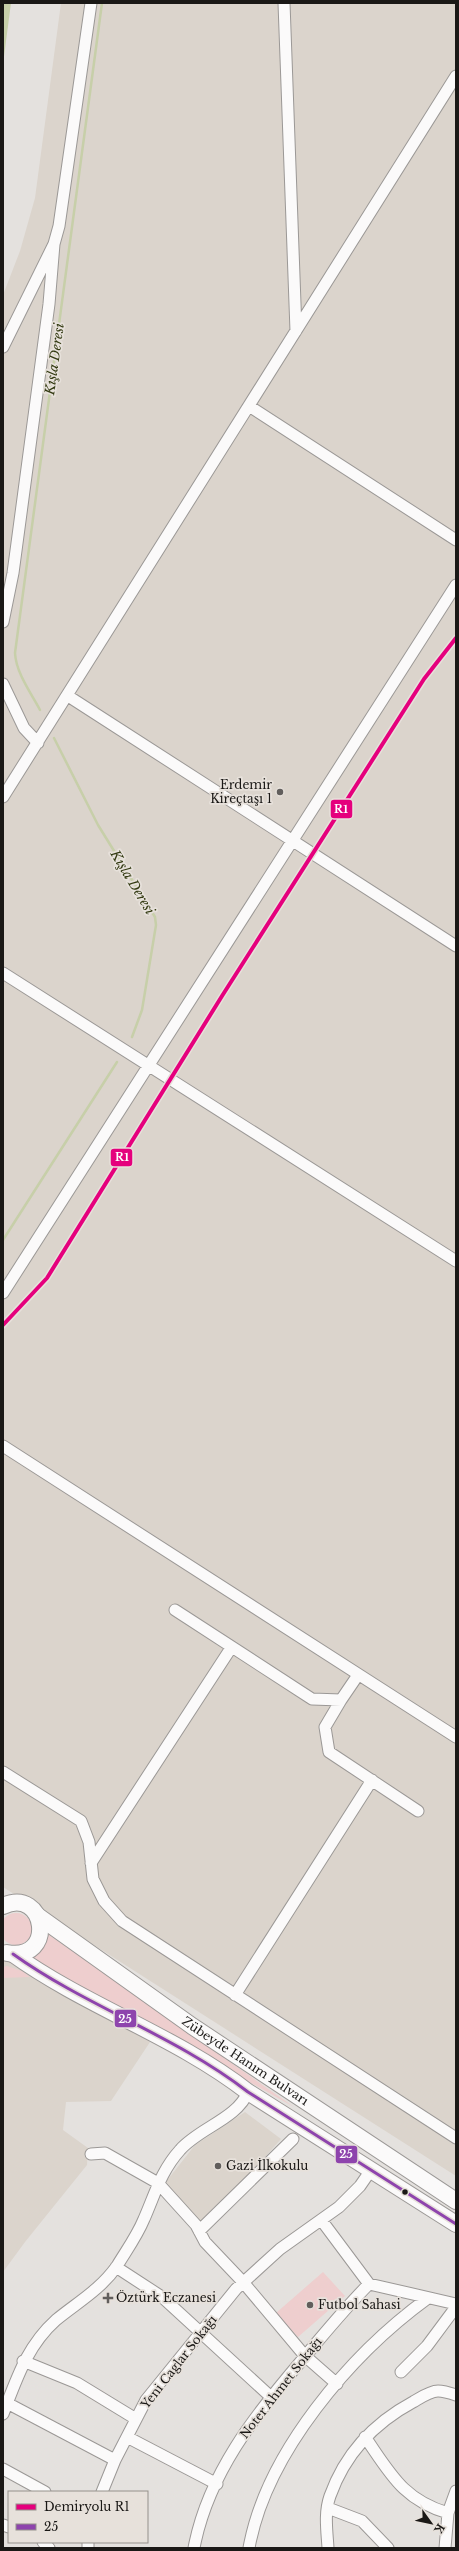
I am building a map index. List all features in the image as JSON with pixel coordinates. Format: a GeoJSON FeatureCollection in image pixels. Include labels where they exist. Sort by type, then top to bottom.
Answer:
{"type":"FeatureCollection","features":[{"type":"Feature","properties":{"kind":"highway","name":"Zübeyde Hanım Bulvarı"},"geometry":{"type":"LineString","coordinates":[[3,1895],[10,1904],[33,1909],[38,1916],[192,2026],[456,2201]]}},
{"type":"Feature","properties":{"kind":"highway","name":"Zübeyde Hanım Bulvarı"},"geometry":{"type":"LineString","coordinates":[[8,1953],[29,1951],[39,1939],[41,1931],[38,1916]]}},
{"type":"Feature","properties":{"kind":"highway","name":"Zübeyde Hanım Bulvarı"},"geometry":{"type":"LineString","coordinates":[[8,1953],[219,2070],[248,2092],[456,2224]]}},
{"type":"Feature","properties":{"kind":"street"},"geometry":{"type":"LineString","coordinates":[[3,622],[13,573],[49,304],[54,244],[59,226],[91,3]]}},
{"type":"Feature","properties":{"kind":"street"},"geometry":{"type":"LineString","coordinates":[[284,3],[296,331]]}},
{"type":"Feature","properties":{"kind":"street"},"geometry":{"type":"LineString","coordinates":[[3,797],[68,696],[456,76]]}},
{"type":"Feature","properties":{"kind":"street"},"geometry":{"type":"LineString","coordinates":[[3,347],[54,244]]}},
{"type":"Feature","properties":{"kind":"street"},"geometry":{"type":"LineString","coordinates":[[249,406],[456,540]]}},
{"type":"Feature","properties":{"kind":"street"},"geometry":{"type":"LineString","coordinates":[[3,1293],[456,584]]}},
{"type":"Feature","properties":{"kind":"street"},"geometry":{"type":"LineString","coordinates":[[3,684],[24,728],[38,743]]}},
{"type":"Feature","properties":{"kind":"street"},"geometry":{"type":"LineString","coordinates":[[68,696],[456,946]]}},
{"type":"Feature","properties":{"kind":"street"},"geometry":{"type":"LineString","coordinates":[[3,973],[456,1261]]}},
{"type":"Feature","properties":{"kind":"street"},"geometry":{"type":"LineString","coordinates":[[3,1446],[456,1737]]}},
{"type":"Feature","properties":{"kind":"street"},"geometry":{"type":"LineString","coordinates":[[175,1610],[231,1648],[312,1699],[341,1700]]}},
{"type":"Feature","properties":{"kind":"street"},"geometry":{"type":"LineString","coordinates":[[91,1863],[231,1648]]}},
{"type":"Feature","properties":{"kind":"street"},"geometry":{"type":"LineString","coordinates":[[358,1675],[325,1727],[329,1752],[418,1812]]}},
{"type":"Feature","properties":{"kind":"street"},"geometry":{"type":"LineString","coordinates":[[3,1772],[81,1821],[89,1842],[93,1879],[104,1901],[122,1921],[456,2138]]}},
{"type":"Feature","properties":{"kind":"street"},"geometry":{"type":"LineString","coordinates":[[235,1995],[372,1780]]}},
{"type":"Feature","properties":{"kind":"street"},"geometry":{"type":"LineString","coordinates":[[115,2460],[5,2408],[23,2361],[38,2338],[56,2320],[89,2297],[116,2267],[144,2220],[158,2182],[181,2149],[243,2104],[248,2092]]}},
{"type":"Feature","properties":{"kind":"street"},"geometry":{"type":"LineString","coordinates":[[199,2231],[293,2140]]}},
{"type":"Feature","properties":{"kind":"street"},"geometry":{"type":"LineString","coordinates":[[91,2154],[104,2153],[158,2182],[199,2231],[205,2242],[243,2282],[305,2356],[337,2384]]}},
{"type":"Feature","properties":{"kind":"street","name":"Yeni Caglar Sokağı"},"geometry":{"type":"LineString","coordinates":[[102,2491],[115,2460],[146,2400],[243,2282],[280,2249],[322,2221],[349,2197],[371,2170]]}},
{"type":"Feature","properties":{"kind":"street"},"geometry":{"type":"LineString","coordinates":[[322,2221],[369,2284],[456,2304]]}},
{"type":"Feature","properties":{"kind":"street"},"geometry":{"type":"LineString","coordinates":[[116,2267],[162,2297],[203,2332],[271,2397]]}},
{"type":"Feature","properties":{"kind":"street","name":"Noter Ahmet Sokağı"},"geometry":{"type":"LineString","coordinates":[[197,2547],[205,2509],[216,2484],[241,2437],[271,2397],[305,2356],[369,2284]]}},
{"type":"Feature","properties":{"kind":"street"},"geometry":{"type":"LineString","coordinates":[[249,2548],[251,2537],[283,2456],[303,2425],[337,2384],[405,2314],[428,2298]]}},
{"type":"Feature","properties":{"kind":"street"},"geometry":{"type":"LineString","coordinates":[[401,2372],[436,2335],[456,2307]]}},
{"type":"Feature","properties":{"kind":"street"},"geometry":{"type":"LineString","coordinates":[[23,2361],[77,2383],[136,2419]]}},
{"type":"Feature","properties":{"kind":"street"},"geometry":{"type":"LineString","coordinates":[[328,2548],[326,2522],[328,2508],[339,2474],[364,2437],[403,2407],[420,2398],[437,2391],[456,2395]]}},
{"type":"Feature","properties":{"kind":"street"},"geometry":{"type":"LineString","coordinates":[[127,2437],[216,2484]]}},
{"type":"Feature","properties":{"kind":"street"},"geometry":{"type":"LineString","coordinates":[[364,2437],[400,2486],[413,2498],[428,2508],[448,2513]]}},
{"type":"Feature","properties":{"kind":"street"},"geometry":{"type":"LineString","coordinates":[[3,2469],[43,2491]]}},
{"type":"Feature","properties":{"kind":"street"},"geometry":{"type":"LineString","coordinates":[[445,2548],[448,2513],[456,2491]]}},
{"type":"Feature","properties":{"kind":"street"},"geometry":{"type":"LineString","coordinates":[[328,2508],[362,2521],[388,2548]]}},
{"type":"Feature","properties":{"kind":"shaded area"},"geometry":{"type":"Polygon","coordinates":[[[3,3],[11,3],[3,64],[3,3]]]}},
{"type":"Feature","properties":{"kind":"shaded area"},"geometry":{"type":"Polygon","coordinates":[[[61,3],[456,3],[456,2176],[3,1887],[3,295],[20,251],[35,198],[61,3]]]}},
{"type":"Feature","properties":{"kind":"shaded area"},"geometry":{"type":"Polygon","coordinates":[[[16,1913],[22,1914],[29,1920],[32,1929],[31,1935],[25,1942],[16,1945],[10,1944],[3,1938],[0,1929],[1,1923],[7,1916],[16,1913]]]}},
{"type":"Feature","properties":{"kind":"shaded area"},"geometry":{"type":"Polygon","coordinates":[[[45,1932],[294,2107],[28,1958],[45,1932]]]}},
{"type":"Feature","properties":{"kind":"shaded area"},"geometry":{"type":"Polygon","coordinates":[[[3,1951],[67,1987],[150,2042],[111,2101],[66,2102],[63,2130],[88,2148],[87,2165],[25,2242],[3,2272],[3,1951]]]}},
{"type":"Feature","properties":{"kind":"shaded area"},"geometry":{"type":"Polygon","coordinates":[[[7,1966],[22,1971],[30,1977],[3,1978],[3,1967],[7,1966]]]}},
{"type":"Feature","properties":{"kind":"shaded area","name":"Gazi İlkokulu"},"geometry":{"type":"Polygon","coordinates":[[[245,2112],[281,2139],[250,2174],[200,2222],[165,2183],[195,2145],[245,2112]]]}},
{"type":"Feature","properties":{"kind":"shaded area","name":"Futbol Sahasi"},"geometry":{"type":"Polygon","coordinates":[[[323,2272],[345,2296],[298,2337],[276,2313],[323,2272]]]}},
{"type":"Feature","properties":{"kind":"waterway","name":"Kışla Deresi"},"geometry":{"type":"LineString","coordinates":[[40,710],[21,675],[15,653],[102,3]]}},
{"type":"Feature","properties":{"kind":"waterway","name":"Kışla Deresi"},"geometry":{"type":"LineString","coordinates":[[54,738],[98,825],[155,917],[156,925],[142,1010],[132,1037]]}},
{"type":"Feature","properties":{"kind":"waterway","name":"Kışla Deresi"},"geometry":{"type":"LineString","coordinates":[[3,1240],[117,1062]]}},
{"type":"Feature","properties":{"kind":"rail line","name":"R1"},"geometry":{"type":"LineString","coordinates":[[3,1325],[47,1278],[222,996],[424,679],[456,638]]}},
{"type":"Feature","properties":{"kind":"transit line","name":"25"},"geometry":{"type":"LineString","coordinates":[[13,1954],[41,1973],[71,1990],[191,2054],[248,2092],[456,2224]]}},
{"type":"Feature","properties":{"kind":"place","name":"Erdemir Kireçtaşı 1"},"geometry":{"type":"Point","coordinates":[280,792]}},
{"type":"Feature","properties":{"kind":"place","name":"Gazi İlkokulu"},"geometry":{"type":"Point","coordinates":[218,2166]}},
{"type":"Feature","properties":{"kind":"place","name":"Öztürk Eczanesi"},"geometry":{"type":"Point","coordinates":[108,2298]}},
{"type":"Feature","properties":{"kind":"place","name":"Futbol Sahasi"},"geometry":{"type":"Point","coordinates":[310,2305]}}]}
